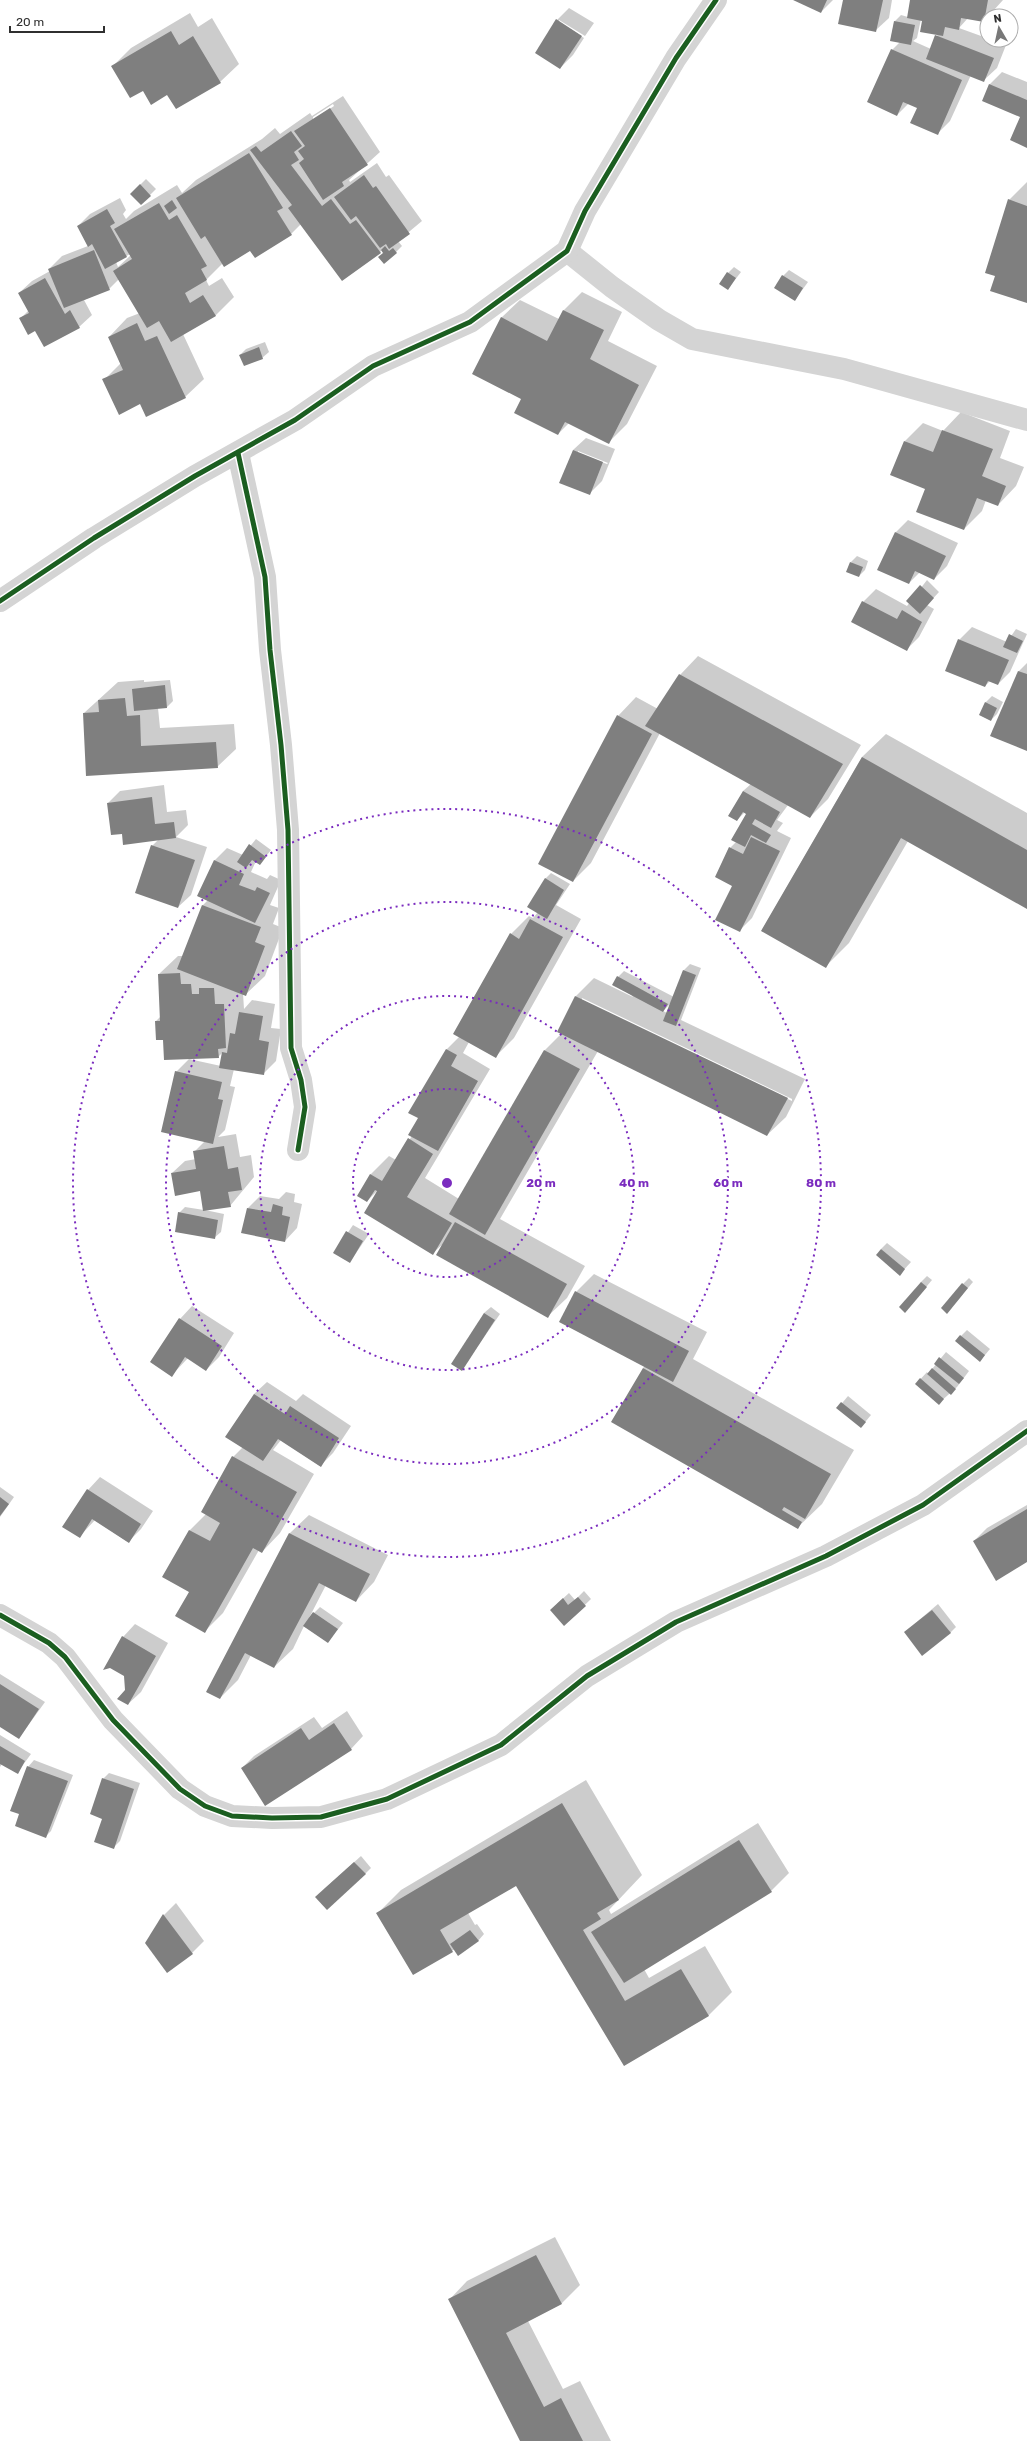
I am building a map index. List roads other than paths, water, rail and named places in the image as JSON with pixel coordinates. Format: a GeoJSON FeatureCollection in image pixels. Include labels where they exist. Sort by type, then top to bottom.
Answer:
{"type":"FeatureCollection","features":[{"type":"Feature","properties":{"kind":"street"},"geometry":{"type":"LineString","coordinates":[[0,601],[94,538],[195,476],[295,420],[373,366],[470,322],[566,252],[585,211],[676,58],[716,0]]}},
{"type":"Feature","properties":{"kind":"street"},"geometry":{"type":"LineString","coordinates":[[566,252],[658,320],[692,339],[844,370],[1027,420]]}},
{"type":"Feature","properties":{"kind":"street"},"geometry":{"type":"LineString","coordinates":[[238,453],[250,518],[265,577],[270,650],[281,745],[288,830],[291,1048],[301,1080],[305,1107],[298,1150]]}},
{"type":"Feature","properties":{"kind":"street"},"geometry":{"type":"LineString","coordinates":[[0,1615],[48,1643],[66,1657],[113,1720],[180,1789],[205,1806],[232,1816],[272,1818],[320,1816],[387,1799],[501,1745],[587,1676],[676,1622],[826,1556],[923,1505],[1027,1431]]}}]}
